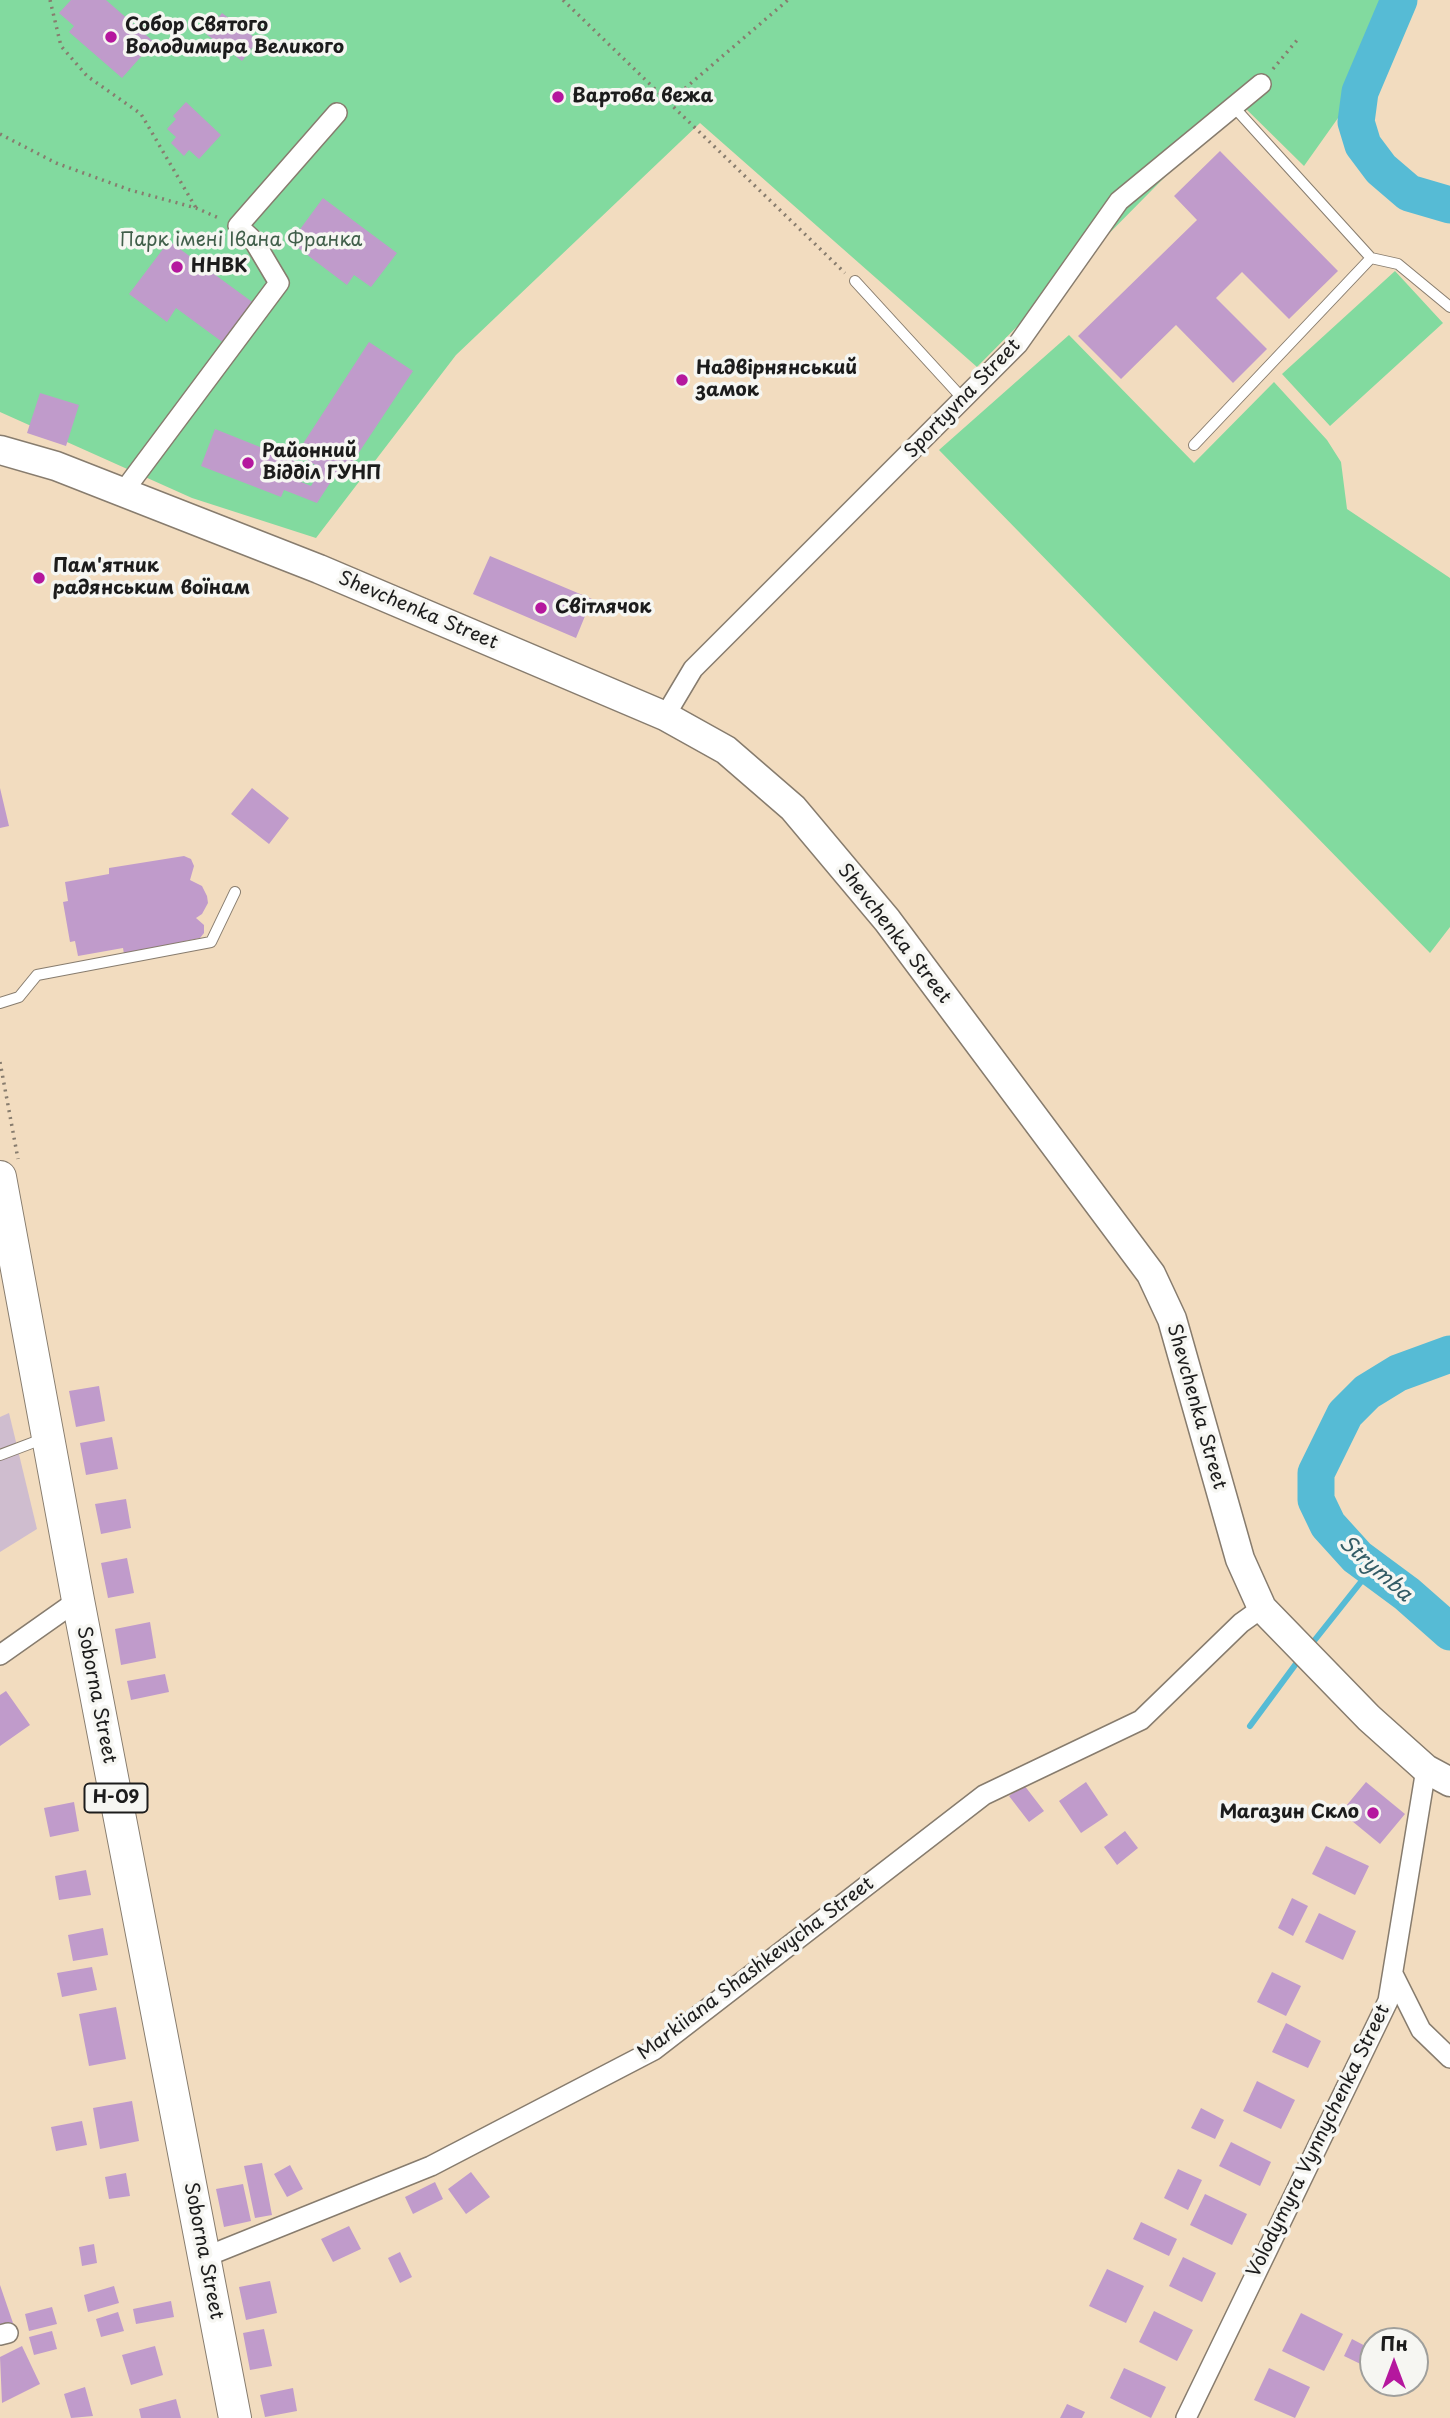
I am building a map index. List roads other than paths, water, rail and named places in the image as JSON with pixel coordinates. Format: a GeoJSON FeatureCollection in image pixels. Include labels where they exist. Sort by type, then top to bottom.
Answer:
{"type":"FeatureCollection","features":[{"type":"Feature","properties":{"kind":"main road","name":"Soborna Street"},"geometry":{"type":"LineString","coordinates":[[0,1177],[235,2418]]}},
{"type":"Feature","properties":{"kind":"street","name":"Sportyvna Street"},"geometry":{"type":"LineString","coordinates":[[666,716],[693,669],[1018,344],[1119,201],[1261,84]]}},
{"type":"Feature","properties":{"kind":"street"},"geometry":{"type":"LineString","coordinates":[[123,492],[278,283],[269,262],[254,241],[238,226],[337,113]]}},
{"type":"Feature","properties":{"kind":"street","name":"Shevchenka Street"},"geometry":{"type":"LineString","coordinates":[[0,450],[56,466],[319,569],[666,716],[726,750],[793,808],[887,920],[1151,1274],[1172,1319],[1237,1549],[1262,1608],[1369,1718],[1438,1775]]}},
{"type":"Feature","properties":{"kind":"street"},"geometry":{"type":"LineString","coordinates":[[0,1655],[78,1600]]}},
{"type":"Feature","properties":{"kind":"street","name":"Markiiana Shashkevycha Street"},"geometry":{"type":"LineString","coordinates":[[205,2257],[431,2166],[654,2050],[984,1796],[1141,1720],[1241,1623],[1262,1608]]}},
{"type":"Feature","properties":{"kind":"street","name":"Volodymyra Vynnychenka Street"},"geometry":{"type":"LineString","coordinates":[[1186,2418],[1388,2001],[1438,1775]]}},
{"type":"Feature","properties":{"kind":"street"},"geometry":{"type":"LineString","coordinates":[[1394,1974],[1421,2030],[1450,2058]]}},
{"type":"Feature","properties":{"kind":"lane"},"geometry":{"type":"LineString","coordinates":[[1233,106],[1371,258],[1398,264],[1450,307]]}},
{"type":"Feature","properties":{"kind":"lane"},"geometry":{"type":"LineString","coordinates":[[1194,445],[1371,258]]}},
{"type":"Feature","properties":{"kind":"lane"},"geometry":{"type":"LineString","coordinates":[[855,281],[964,400]]}},
{"type":"Feature","properties":{"kind":"lane"},"geometry":{"type":"LineString","coordinates":[[0,1003],[19,997],[37,975],[211,942],[235,892]]}},
{"type":"Feature","properties":{"kind":"lane"},"geometry":{"type":"LineString","coordinates":[[0,1455],[48,1437]]}},
{"type":"Feature","properties":{"kind":"waterway","name":"Strymba"},"geometry":{"type":"LineString","coordinates":[[1399,0],[1360,92],[1356,122],[1363,145],[1381,169],[1409,193],[1450,205]]}},
{"type":"Feature","properties":{"kind":"waterway","name":"Strymba"},"geometry":{"type":"LineString","coordinates":[[1450,1354],[1398,1373],[1367,1392],[1345,1414],[1316,1473],[1316,1500],[1328,1525],[1357,1557],[1407,1594],[1450,1632]]}},
{"type":"Feature","properties":{"kind":"waterway"},"geometry":{"type":"LineString","coordinates":[[1310,1646],[1372,1568]]}},
{"type":"Feature","properties":{"kind":"waterway"},"geometry":{"type":"LineString","coordinates":[[1250,1726],[1301,1657]]}},
{"type":"Feature","properties":{"kind":"place","name":"Собор Святого Володимира Великого"},"geometry":{"type":"Point","coordinates":[111,37]}},
{"type":"Feature","properties":{"kind":"place","name":"Вартова вежа"},"geometry":{"type":"Point","coordinates":[558,97]}},
{"type":"Feature","properties":{"kind":"place","name":"ННВК"},"geometry":{"type":"Point","coordinates":[177,267]}},
{"type":"Feature","properties":{"kind":"place","name":"Надвірнянський замок"},"geometry":{"type":"Point","coordinates":[682,380]}},
{"type":"Feature","properties":{"kind":"place","name":"Районний Відділ ГУНП"},"geometry":{"type":"Point","coordinates":[248,463]}},
{"type":"Feature","properties":{"kind":"place","name":"Пам'ятник радянським воїнам"},"geometry":{"type":"Point","coordinates":[39,578]}},
{"type":"Feature","properties":{"kind":"place","name":"Світлячок"},"geometry":{"type":"Point","coordinates":[541,608]}},
{"type":"Feature","properties":{"kind":"place","name":"Магазин Скло"},"geometry":{"type":"Point","coordinates":[1373,1813]}},
{"type":"Feature","properties":{"kind":"park label","name":"Парк імені Івана Франка"},"geometry":{"type":"Point","coordinates":[241,241]}}]}
